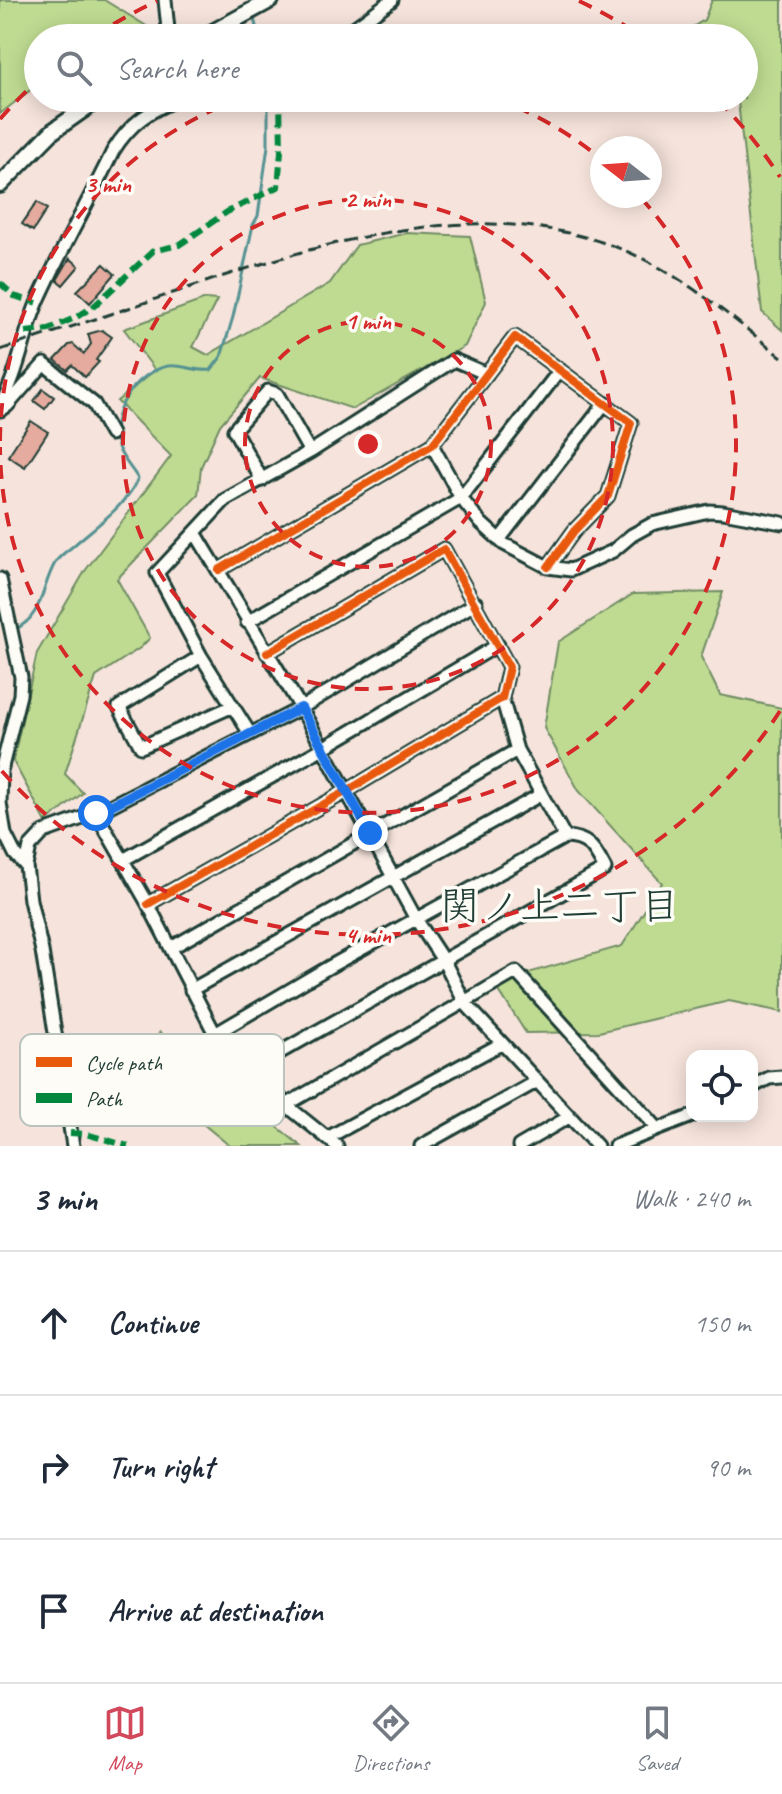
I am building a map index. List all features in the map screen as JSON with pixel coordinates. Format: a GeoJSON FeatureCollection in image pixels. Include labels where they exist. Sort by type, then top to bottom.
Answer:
{"type":"FeatureCollection","features":[{"type":"Feature","properties":{"kind":"main road"},"geometry":{"type":"LineString","coordinates":[[229,24],[271,0]]}},
{"type":"Feature","properties":{"kind":"main road"},"geometry":{"type":"LineString","coordinates":[[0,185],[53,131],[80,112]]}},
{"type":"Feature","properties":{"kind":"street"},"geometry":{"type":"LineString","coordinates":[[165,0],[167,24]]}},
{"type":"Feature","properties":{"kind":"street"},"geometry":{"type":"LineString","coordinates":[[359,24],[392,0]]}},
{"type":"Feature","properties":{"kind":"street"},"geometry":{"type":"LineString","coordinates":[[0,408],[16,374],[37,303],[113,151],[126,130],[150,112]]}},
{"type":"Feature","properties":{"kind":"street"},"geometry":{"type":"LineString","coordinates":[[219,570],[432,445],[515,337],[631,423],[608,496],[574,531],[548,567]]}},
{"type":"Feature","properties":{"kind":"street"},"geometry":{"type":"LineString","coordinates":[[249,732],[201,656],[157,573],[225,500],[310,452],[454,360],[487,374]]}},
{"type":"Feature","properties":{"kind":"street"},"geometry":{"type":"LineString","coordinates":[[0,408],[7,406],[44,364],[94,404],[111,434]]}},
{"type":"Feature","properties":{"kind":"street"},"geometry":{"type":"LineString","coordinates":[[247,622],[461,498],[560,370]]}},
{"type":"Feature","properties":{"kind":"street"},"geometry":{"type":"LineString","coordinates":[[262,480],[234,430],[268,391],[277,394],[310,452]]}},
{"type":"Feature","properties":{"kind":"street"},"geometry":{"type":"LineString","coordinates":[[499,540],[605,403]]}},
{"type":"Feature","properties":{"kind":"street"},"geometry":{"type":"LineString","coordinates":[[432,445],[461,498],[481,523],[499,540],[548,567],[571,570],[613,551],[652,524],[675,518],[723,512],[782,523]]}},
{"type":"Feature","properties":{"kind":"street"},"geometry":{"type":"LineString","coordinates":[[196,534],[301,708],[465,1003],[597,1146]]}},
{"type":"Feature","properties":{"kind":"street"},"geometry":{"type":"LineString","coordinates":[[267,653],[444,549],[509,667],[502,698],[517,750],[565,837]]}},
{"type":"Feature","properties":{"kind":"street"},"geometry":{"type":"LineString","coordinates":[[0,579],[12,623],[21,677],[20,695],[6,746],[0,803],[5,834],[15,854],[26,866]]}},
{"type":"Feature","properties":{"kind":"street"},"geometry":{"type":"LineString","coordinates":[[55,1034],[26,866],[30,847],[44,832],[96,813],[301,708],[476,603]]}},
{"type":"Feature","properties":{"kind":"street"},"geometry":{"type":"LineString","coordinates":[[123,860],[498,645]]}},
{"type":"Feature","properties":{"kind":"street"},"geometry":{"type":"LineString","coordinates":[[201,656],[119,707],[141,747],[231,707]]}},
{"type":"Feature","properties":{"kind":"street"},"geometry":{"type":"LineString","coordinates":[[148,904],[347,791],[502,698]]}},
{"type":"Feature","properties":{"kind":"street"},"geometry":{"type":"LineString","coordinates":[[171,948],[517,750]]}},
{"type":"Feature","properties":{"kind":"street"},"geometry":{"type":"LineString","coordinates":[[191,990],[540,795]]}},
{"type":"Feature","properties":{"kind":"street"},"geometry":{"type":"LineString","coordinates":[[96,813],[148,904],[215,1034],[565,837],[578,837],[591,844],[605,869],[284,1050]]}},
{"type":"Feature","properties":{"kind":"street"},"geometry":{"type":"LineString","coordinates":[[286,1105],[516,972],[658,1129]]}},
{"type":"Feature","properties":{"kind":"street"},"geometry":{"type":"LineString","coordinates":[[284,1103],[332,1142],[501,1044]]}},
{"type":"Feature","properties":{"kind":"street"},"geometry":{"type":"LineString","coordinates":[[758,1084],[769,1078],[782,1077]]}},
{"type":"Feature","properties":{"kind":"street"},"geometry":{"type":"LineString","coordinates":[[421,1146],[536,1082]]}},
{"type":"Feature","properties":{"kind":"street"},"geometry":{"type":"LineString","coordinates":[[519,1146],[569,1117]]}},
{"type":"Feature","properties":{"kind":"street"},"geometry":{"type":"LineString","coordinates":[[615,1146],[686,1118]]}},
{"type":"Feature","properties":{"kind":"street"},"geometry":{"type":"LineString","coordinates":[[70,1126],[73,1146]]}},
{"type":"Feature","properties":{"kind":"green space"},"geometry":{"type":"Polygon","coordinates":[[[0,0],[104,0],[143,24],[24,24],[24,95],[0,114],[0,0]]]}},
{"type":"Feature","properties":{"kind":"green space"},"geometry":{"type":"Polygon","coordinates":[[[712,0],[782,0],[782,330],[762,312],[739,112],[758,112],[758,24],[698,24],[704,20],[712,0]]]}},
{"type":"Feature","properties":{"kind":"green space"},"geometry":{"type":"Polygon","coordinates":[[[407,233],[470,236],[486,302],[465,346],[353,409],[260,378],[220,425],[201,467],[198,495],[117,579],[150,638],[96,677],[65,774],[83,793],[46,822],[13,761],[37,653],[85,571],[171,456],[117,401],[155,370],[124,329],[206,299],[217,300],[193,347],[208,355],[330,283],[357,245],[407,233]]]}},
{"type":"Feature","properties":{"kind":"green space"},"geometry":{"type":"Polygon","coordinates":[[[723,592],[701,657],[720,695],[782,708],[782,1012],[729,1001],[599,1032],[526,1033],[494,983],[622,946],[662,883],[579,791],[544,728],[558,642],[633,594],[723,592]]]}},
{"type":"Feature","properties":{"kind":"green space"},"geometry":{"type":"Polygon","coordinates":[[[206,1126],[276,1126],[301,1146],[230,1146],[206,1126]]]}},
{"type":"Feature","properties":{"kind":"building"},"geometry":{"type":"Polygon","coordinates":[[[37,202],[47,209],[33,231],[22,224],[37,202]]]}},
{"type":"Feature","properties":{"kind":"building"},"geometry":{"type":"Polygon","coordinates":[[[70,258],[79,266],[63,285],[57,280],[70,258]]]}},
{"type":"Feature","properties":{"kind":"building"},"geometry":{"type":"Polygon","coordinates":[[[104,264],[115,274],[90,303],[77,291],[104,264]]]}},
{"type":"Feature","properties":{"kind":"building"},"geometry":{"type":"Polygon","coordinates":[[[102,330],[112,337],[96,360],[99,362],[85,377],[72,365],[67,370],[55,360],[73,344],[84,354],[91,344],[88,334],[102,330]]]}},
{"type":"Feature","properties":{"kind":"building"},"geometry":{"type":"Polygon","coordinates":[[[43,389],[54,397],[45,409],[34,401],[43,389]]]}},
{"type":"Feature","properties":{"kind":"building"},"geometry":{"type":"Polygon","coordinates":[[[31,421],[48,432],[25,467],[8,456],[31,421]]]}},
{"type":"Feature","properties":{"kind":"waterway"},"geometry":{"type":"LineString","coordinates":[[253,15],[255,24]]}},
{"type":"Feature","properties":{"kind":"waterway"},"geometry":{"type":"LineString","coordinates":[[14,630],[31,618],[36,610],[56,561],[118,507],[138,479],[120,451],[115,435],[116,422],[126,397],[156,370],[168,366],[211,370],[221,357],[253,225],[258,216],[268,146],[268,112]]}},
{"type":"Feature","properties":{"kind":"railway"},"geometry":{"type":"LineString","coordinates":[[0,350],[227,275],[338,243],[395,231],[452,225],[509,225],[565,232],[643,259],[705,297],[782,357]]}},
{"type":"Feature","properties":{"kind":"marked path"},"geometry":{"type":"LineString","coordinates":[[26,332],[49,329],[75,318],[94,306],[153,251],[179,245],[227,212],[278,187],[280,112]]}},
{"type":"Feature","properties":{"kind":"marked path"},"geometry":{"type":"LineString","coordinates":[[0,283],[14,296],[37,303]]}},
{"type":"Feature","properties":{"kind":"marked path"},"geometry":{"type":"LineString","coordinates":[[70,1133],[86,1134],[128,1146]]}},
{"type":"Feature","properties":{"kind":"cycle path"},"geometry":{"type":"LineString","coordinates":[[219,570],[432,445],[515,337],[631,423],[608,496],[574,531],[548,567]]}},
{"type":"Feature","properties":{"kind":"cycle path"},"geometry":{"type":"LineString","coordinates":[[148,904],[347,791],[502,698],[509,667],[444,549],[267,653]]}},
{"type":"Feature","properties":{"kind":"district","name":"関ノ上二丁目"},"geometry":{"type":"Point","coordinates":[560,906]}},
{"type":"Feature","properties":{"kind":"route"},"geometry":{"type":"LineString","coordinates":[[96,813],[301,708],[370,833]]}}]}
